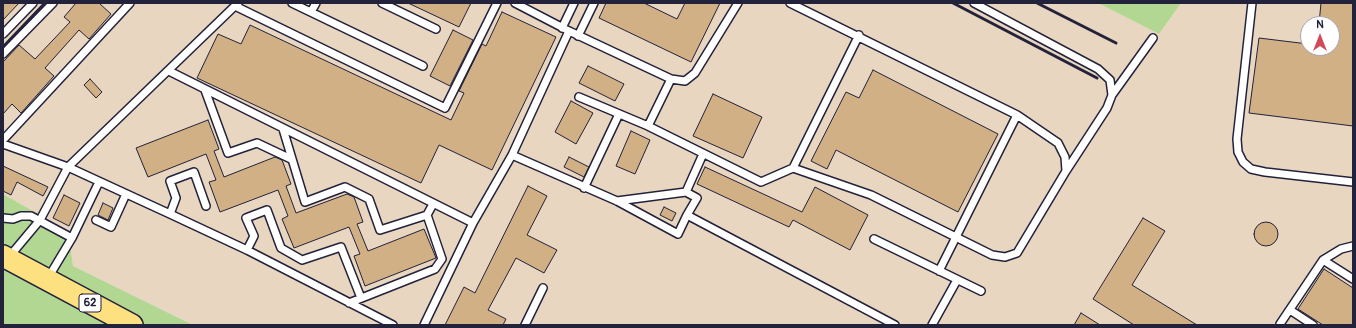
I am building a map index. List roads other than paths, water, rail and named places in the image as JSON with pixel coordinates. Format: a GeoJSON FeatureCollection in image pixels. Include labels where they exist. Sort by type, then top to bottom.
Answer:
{"type":"FeatureCollection","features":[{"type":"Feature","properties":{"kind":"main road","name":"62"},"geometry":{"type":"LineString","coordinates":[[5,258],[132,325]]}},
{"type":"Feature","properties":{"kind":"lane"},"geometry":{"type":"LineString","coordinates":[[3,34],[33,3]]}},
{"type":"Feature","properties":{"kind":"lane"},"geometry":{"type":"LineString","coordinates":[[3,54],[53,3]]}},
{"type":"Feature","properties":{"kind":"lane"},"geometry":{"type":"LineString","coordinates":[[3,140],[130,3]]}},
{"type":"Feature","properties":{"kind":"lane"},"geometry":{"type":"LineString","coordinates":[[292,3],[422,66]]}},
{"type":"Feature","properties":{"kind":"lane"},"geometry":{"type":"LineString","coordinates":[[311,12],[316,3]]}},
{"type":"Feature","properties":{"kind":"lane"},"geometry":{"type":"LineString","coordinates":[[382,3],[436,29]]}},
{"type":"Feature","properties":{"kind":"lane"},"geometry":{"type":"LineString","coordinates":[[5,258],[40,220],[68,167],[237,4],[445,108],[497,3]]}},
{"type":"Feature","properties":{"kind":"lane"},"geometry":{"type":"LineString","coordinates":[[515,3],[565,30],[671,79],[685,81],[695,73],[738,3]]}},
{"type":"Feature","properties":{"kind":"lane"},"geometry":{"type":"LineString","coordinates":[[424,325],[473,223],[512,155],[565,30],[574,3]]}},
{"type":"Feature","properties":{"kind":"lane"},"geometry":{"type":"LineString","coordinates":[[578,36],[594,3]]}},
{"type":"Feature","properties":{"kind":"lane"},"geometry":{"type":"LineString","coordinates":[[790,3],[859,35],[1017,114],[1058,143],[1065,157],[1066,171]]}},
{"type":"Feature","properties":{"kind":"lane"},"geometry":{"type":"LineString","coordinates":[[974,3],[1098,68],[1110,80],[1112,95]]}},
{"type":"Feature","properties":{"kind":"lane"},"geometry":{"type":"LineString","coordinates":[[1252,3],[1238,139],[1238,152],[1243,162],[1251,168],[1265,172],[1353,182]]}},
{"type":"Feature","properties":{"kind":"lane"},"geometry":{"type":"LineString","coordinates":[[579,97],[648,126],[761,182],[793,168],[859,35]]}},
{"type":"Feature","properties":{"kind":"lane"},"geometry":{"type":"LineString","coordinates":[[793,168],[871,195],[992,255],[1005,257],[1017,253],[1066,171],[1107,108],[1112,95],[1152,38]]}},
{"type":"Feature","properties":{"kind":"lane"},"geometry":{"type":"LineString","coordinates":[[168,72],[473,223]]}},
{"type":"Feature","properties":{"kind":"lane"},"geometry":{"type":"LineString","coordinates":[[648,126],[671,79]]}},
{"type":"Feature","properties":{"kind":"lane"},"geometry":{"type":"LineString","coordinates":[[205,90],[228,153],[257,143],[291,159]]}},
{"type":"Feature","properties":{"kind":"lane"},"geometry":{"type":"LineString","coordinates":[[584,188],[619,114]]}},
{"type":"Feature","properties":{"kind":"lane"},"geometry":{"type":"LineString","coordinates":[[939,271],[1017,114]]}},
{"type":"Feature","properties":{"kind":"lane"},"geometry":{"type":"LineString","coordinates":[[284,129],[291,159],[305,202],[345,187],[369,199],[380,230],[427,215],[433,204]]}},
{"type":"Feature","properties":{"kind":"lane"},"geometry":{"type":"LineString","coordinates":[[3,144],[68,167],[170,214],[247,250],[393,325]]}},
{"type":"Feature","properties":{"kind":"lane"},"geometry":{"type":"LineString","coordinates":[[686,192],[703,154]]}},
{"type":"Feature","properties":{"kind":"lane"},"geometry":{"type":"LineString","coordinates":[[512,155],[584,188],[617,201],[678,234],[697,198],[686,192],[617,201]]}},
{"type":"Feature","properties":{"kind":"lane"},"geometry":{"type":"LineString","coordinates":[[170,214],[176,198],[170,181],[194,172],[206,206]]}},
{"type":"Feature","properties":{"kind":"lane"},"geometry":{"type":"LineString","coordinates":[[47,280],[72,238],[99,182]]}},
{"type":"Feature","properties":{"kind":"lane"},"geometry":{"type":"LineString","coordinates":[[96,220],[111,227],[126,194]]}},
{"type":"Feature","properties":{"kind":"lane"},"geometry":{"type":"LineString","coordinates":[[247,250],[254,236],[246,218],[267,210],[281,248],[302,260],[341,247],[361,298]]}},
{"type":"Feature","properties":{"kind":"lane"},"geometry":{"type":"LineString","coordinates":[[348,303],[436,269],[442,259],[427,215]]}},
{"type":"Feature","properties":{"kind":"lane"},"geometry":{"type":"LineString","coordinates":[[687,215],[895,325]]}},
{"type":"Feature","properties":{"kind":"lane"},"geometry":{"type":"LineString","coordinates":[[3,218],[13,219],[21,216],[31,216],[72,238]]}},
{"type":"Feature","properties":{"kind":"lane"},"geometry":{"type":"LineString","coordinates":[[874,239],[981,292]]}},
{"type":"Feature","properties":{"kind":"lane"},"geometry":{"type":"LineString","coordinates":[[1280,324],[1323,260],[1341,249],[1353,246]]}},
{"type":"Feature","properties":{"kind":"lane"},"geometry":{"type":"LineString","coordinates":[[1323,260],[1353,279]]}},
{"type":"Feature","properties":{"kind":"lane"},"geometry":{"type":"LineString","coordinates":[[932,325],[957,280]]}},
{"type":"Feature","properties":{"kind":"lane"},"geometry":{"type":"LineString","coordinates":[[525,325],[543,288]]}},
{"type":"Feature","properties":{"kind":"lane"},"geometry":{"type":"LineString","coordinates":[[1290,310],[1313,325]]}},
{"type":"Feature","properties":{"kind":"railway"},"geometry":{"type":"LineString","coordinates":[[3,47],[45,3]]}},
{"type":"Feature","properties":{"kind":"railway"},"geometry":{"type":"LineString","coordinates":[[953,3],[1097,78]]}},
{"type":"Feature","properties":{"kind":"railway"},"geometry":{"type":"LineString","coordinates":[[1037,3],[1116,43]]}}]}
